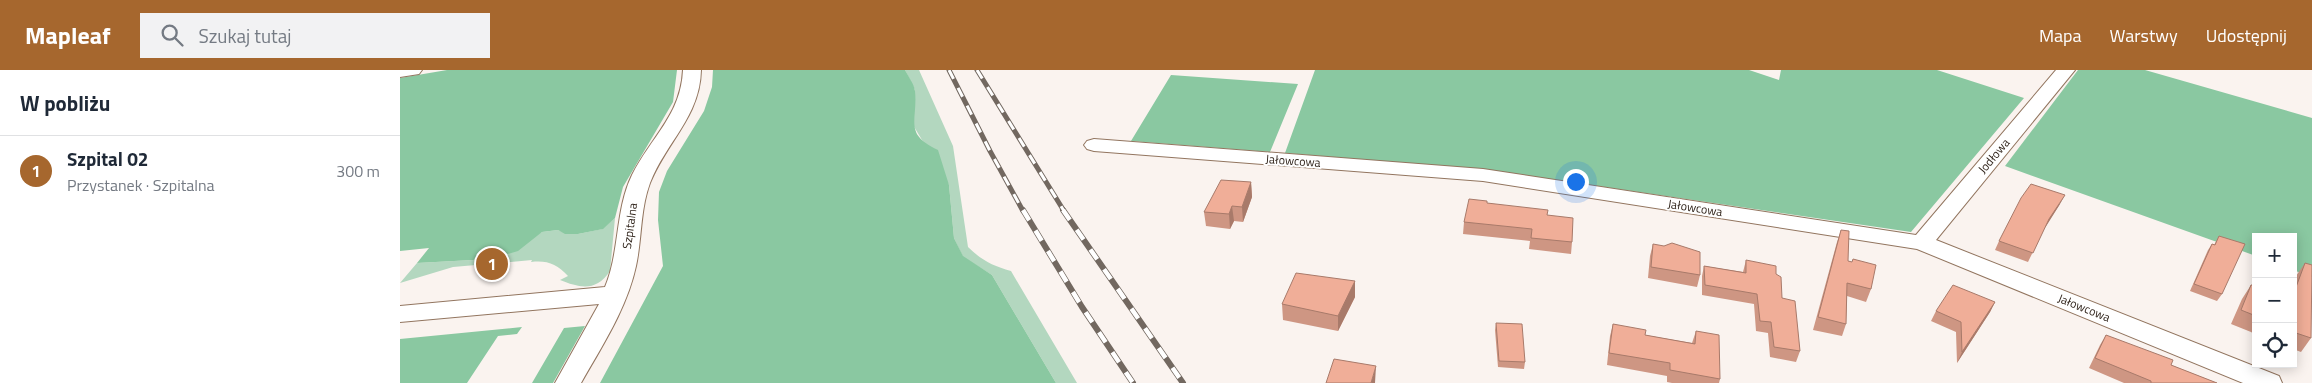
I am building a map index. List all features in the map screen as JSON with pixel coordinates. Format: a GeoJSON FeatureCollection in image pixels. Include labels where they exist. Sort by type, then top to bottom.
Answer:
{"type":"FeatureCollection","features":[{"type":"Feature","properties":{"kind":"street"},"geometry":{"type":"LineString","coordinates":[[400,72],[413,70]]}},
{"type":"Feature","properties":{"kind":"street","name":"Szpitalna"},"geometry":{"type":"LineString","coordinates":[[568,383],[605,319],[616,294],[624,266],[633,201],[651,159],[683,111],[689,91],[692,70]]}},
{"type":"Feature","properties":{"kind":"street","name":"Jodłowa"},"geometry":{"type":"LineString","coordinates":[[1922,243],[2066,70]]}},
{"type":"Feature","properties":{"kind":"street","name":"Jałowcowa"},"geometry":{"type":"LineString","coordinates":[[1094,145],[1483,175],[1922,243],[2269,383]]}},
{"type":"Feature","properties":{"kind":"street"},"geometry":{"type":"LineString","coordinates":[[400,314],[616,294]]}},
{"type":"Feature","properties":{"kind":"green space"},"geometry":{"type":"Polygon","coordinates":[[[447,70],[677,70],[673,102],[623,187],[615,218],[603,229],[578,234],[565,234],[558,230],[542,232],[518,251],[491,259],[417,263],[429,248],[400,251],[400,78],[447,70]]]}},
{"type":"Feature","properties":{"kind":"green space"},"geometry":{"type":"Polygon","coordinates":[[[713,70],[905,70],[915,91],[914,126],[916,132],[927,144],[938,150],[949,185],[954,238],[963,256],[992,275],[1056,383],[600,383],[663,266],[658,220],[659,192],[667,171],[704,111],[712,87],[713,70]]]}},
{"type":"Feature","properties":{"kind":"green space"},"geometry":{"type":"Polygon","coordinates":[[[905,70],[919,70],[953,146],[968,247],[988,262],[1011,271],[1077,383],[1056,383],[992,275],[963,257],[954,238],[949,185],[913,125],[915,90],[905,70]]]}},
{"type":"Feature","properties":{"kind":"green space"},"geometry":{"type":"Polygon","coordinates":[[[1315,70],[1749,70],[1779,80],[1781,70],[1937,70],[2024,98],[1911,232],[1489,170],[1285,153],[1315,70]]]}},
{"type":"Feature","properties":{"kind":"green space"},"geometry":{"type":"Polygon","coordinates":[[[2078,70],[2145,70],[2312,118],[2312,277],[2297,271],[2297,233],[2252,233],[2252,255],[2005,166],[2078,70]]]}},
{"type":"Feature","properties":{"kind":"green space"},"geometry":{"type":"Polygon","coordinates":[[[1171,75],[1298,84],[1270,152],[1131,141],[1171,75]]]}},
{"type":"Feature","properties":{"kind":"green space"},"geometry":{"type":"Polygon","coordinates":[[[615,218],[610,271],[605,278],[593,285],[574,285],[560,280],[568,276],[560,268],[547,262],[531,262],[532,260],[453,267],[400,283],[417,263],[491,259],[542,232],[558,230],[565,233],[578,234],[602,229],[615,218]]]}},
{"type":"Feature","properties":{"kind":"green space"},"geometry":{"type":"Polygon","coordinates":[[[585,326],[553,383],[532,383],[564,328],[585,326]]]}},
{"type":"Feature","properties":{"kind":"green space"},"geometry":{"type":"Polygon","coordinates":[[[522,327],[517,334],[498,336],[467,383],[400,383],[400,339],[522,327]]]}},
{"type":"Feature","properties":{"kind":"building"},"geometry":{"type":"Polygon","coordinates":[[[1221,180],[1251,182],[1242,207],[1232,206],[1229,214],[1204,212],[1221,180]]]}},
{"type":"Feature","properties":{"kind":"building"},"geometry":{"type":"Polygon","coordinates":[[[2031,184],[2065,195],[2049,219],[2033,253],[1999,241],[2021,198],[2031,184]]]}},
{"type":"Feature","properties":{"kind":"building"},"geometry":{"type":"Polygon","coordinates":[[[1469,199],[1548,210],[1547,215],[1573,218],[1572,242],[1531,238],[1532,229],[1464,222],[1469,199]]]}},
{"type":"Feature","properties":{"kind":"building"},"geometry":{"type":"Polygon","coordinates":[[[1841,230],[1849,231],[1848,261],[1852,262],[1853,259],[1876,265],[1871,289],[1847,283],[1846,324],[1818,317],[1841,230]]]}},
{"type":"Feature","properties":{"kind":"building"},"geometry":{"type":"Polygon","coordinates":[[[2219,236],[2245,244],[2222,294],[2194,284],[2212,244],[2215,245],[2219,236]]]}},
{"type":"Feature","properties":{"kind":"building"},"geometry":{"type":"Polygon","coordinates":[[[1672,243],[1700,252],[1700,275],[1651,267],[1653,244],[1664,246],[1672,243]]]}},
{"type":"Feature","properties":{"kind":"building"},"geometry":{"type":"Polygon","coordinates":[[[1746,260],[1776,266],[1776,274],[1781,277],[1782,298],[1795,301],[1800,351],[1774,347],[1771,322],[1760,321],[1757,294],[1705,285],[1704,266],[1746,273],[1746,260]]]}},
{"type":"Feature","properties":{"kind":"building"},"geometry":{"type":"Polygon","coordinates":[[[2305,263],[2312,265],[2311,338],[2297,333],[2297,284],[2305,263]]]}},
{"type":"Feature","properties":{"kind":"building"},"geometry":{"type":"Polygon","coordinates":[[[1296,273],[1355,281],[1338,316],[1282,304],[1296,273]]]}},
{"type":"Feature","properties":{"kind":"building"},"geometry":{"type":"Polygon","coordinates":[[[1953,285],[1995,302],[1962,352],[1961,322],[1936,311],[1953,285]]]}},
{"type":"Feature","properties":{"kind":"building"},"geometry":{"type":"Polygon","coordinates":[[[2251,285],[2252,285],[2252,314],[2241,310],[2251,285]]]}},
{"type":"Feature","properties":{"kind":"building"},"geometry":{"type":"Polygon","coordinates":[[[1496,323],[1522,324],[1525,362],[1499,361],[1496,323]]]}},
{"type":"Feature","properties":{"kind":"building"},"geometry":{"type":"Polygon","coordinates":[[[1613,324],[1646,330],[1645,335],[1695,344],[1696,331],[1719,335],[1720,379],[1670,370],[1670,363],[1609,353],[1613,324]]]}},
{"type":"Feature","properties":{"kind":"building"},"geometry":{"type":"Polygon","coordinates":[[[2106,335],[2173,360],[2171,365],[2217,383],[2151,383],[2151,381],[2095,358],[2106,335]]]}},
{"type":"Feature","properties":{"kind":"building"},"geometry":{"type":"Polygon","coordinates":[[[1334,359],[1376,366],[1371,383],[1326,383],[1334,359]]]}},
{"type":"Feature","properties":{"kind":"railway"},"geometry":{"type":"LineString","coordinates":[[949,70],[1023,211]]}},
{"type":"Feature","properties":{"kind":"railway"},"geometry":{"type":"LineString","coordinates":[[977,70],[1064,211]]}},
{"type":"Feature","properties":{"kind":"railway"},"geometry":{"type":"LineString","coordinates":[[1023,210],[1082,307],[1133,383]]}},
{"type":"Feature","properties":{"kind":"railway"},"geometry":{"type":"LineString","coordinates":[[1063,210],[1183,383]]}},
{"type":"Feature","properties":{"kind":"place","name":"Szpital 02"},"geometry":{"type":"Point","coordinates":[492,264]}}]}
